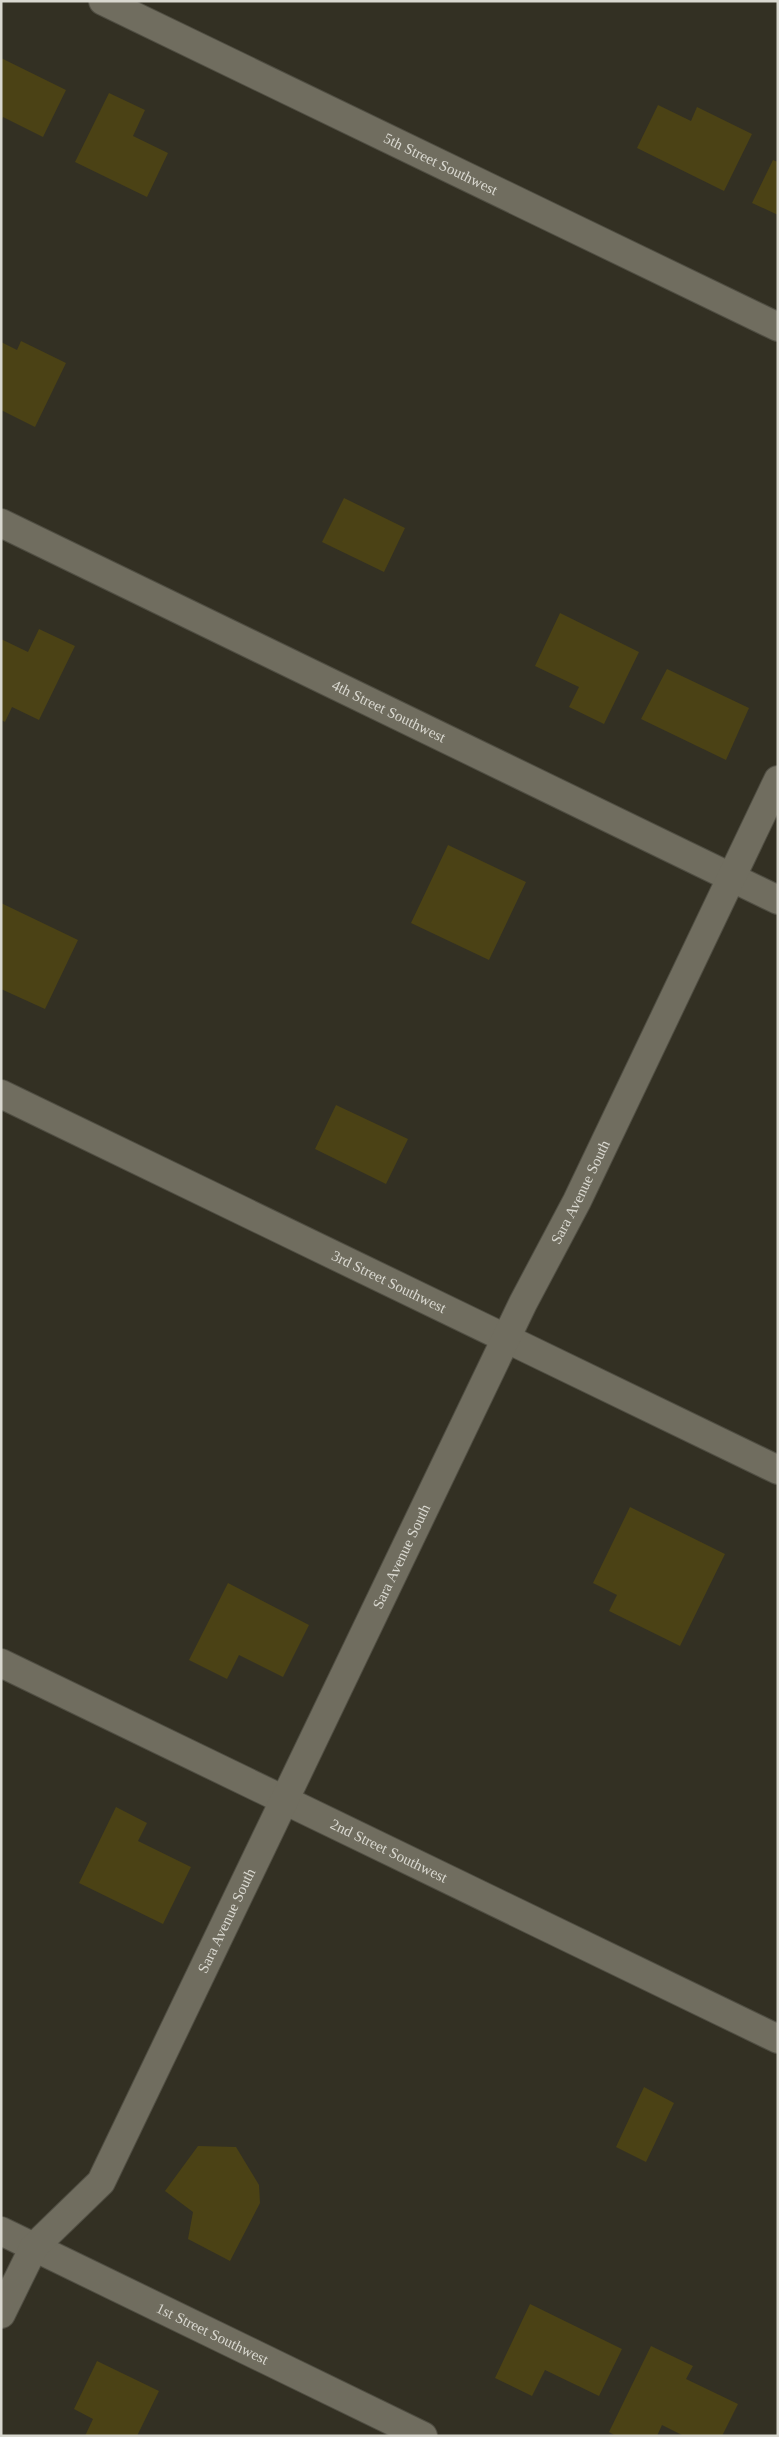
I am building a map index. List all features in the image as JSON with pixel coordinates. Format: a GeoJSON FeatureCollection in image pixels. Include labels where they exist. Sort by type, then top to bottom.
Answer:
{"type":"FeatureCollection","features":[{"type":"Feature","properties":{"kind":"street","name":"5th Street Southwest"},"geometry":{"type":"LineString","coordinates":[[103,1],[778,328]]}},
{"type":"Feature","properties":{"kind":"street","name":"4th Street Southwest"},"geometry":{"type":"LineString","coordinates":[[1,523],[327,679],[778,900]]}},
{"type":"Feature","properties":{"kind":"street","name":"Sara Avenue South"},"geometry":{"type":"LineString","coordinates":[[1,2314],[34,2247],[101,2182],[507,1339],[577,1201],[778,780]]}},
{"type":"Feature","properties":{"kind":"street","name":"3rd Street Southwest"},"geometry":{"type":"LineString","coordinates":[[1,1094],[778,1470]]}},
{"type":"Feature","properties":{"kind":"street","name":"2nd Street Southwest"},"geometry":{"type":"LineString","coordinates":[[1,1663],[778,2039]]}},
{"type":"Feature","properties":{"kind":"street","name":"1st Street Southwest"},"geometry":{"type":"LineString","coordinates":[[1,2231],[423,2436]]}},
{"type":"Feature","properties":{"kind":"building"},"geometry":{"type":"Polygon","coordinates":[[[1,58],[66,90],[43,137],[3,117],[1,121],[1,58]]]}},
{"type":"Feature","properties":{"kind":"building"},"geometry":{"type":"Polygon","coordinates":[[[109,93],[145,110],[133,136],[168,153],[147,197],[75,162],[109,93]]]}},
{"type":"Feature","properties":{"kind":"building"},"geometry":{"type":"Polygon","coordinates":[[[658,105],[691,121],[697,107],[752,134],[724,191],[637,148],[658,105]]]}},
{"type":"Feature","properties":{"kind":"building"},"geometry":{"type":"Polygon","coordinates":[[[773,160],[778,162],[778,215],[752,203],[773,160]]]}},
{"type":"Feature","properties":{"kind":"building"},"geometry":{"type":"Polygon","coordinates":[[[21,341],[66,363],[35,427],[1,410],[1,342],[17,350],[21,341]]]}},
{"type":"Feature","properties":{"kind":"building"},"geometry":{"type":"Polygon","coordinates":[[[344,498],[405,528],[384,572],[322,542],[344,498]]]}},
{"type":"Feature","properties":{"kind":"building"},"geometry":{"type":"Polygon","coordinates":[[[560,613],[639,652],[604,724],[569,707],[579,687],[535,666],[560,613]]]}},
{"type":"Feature","properties":{"kind":"building"},"geometry":{"type":"Polygon","coordinates":[[[39,629],[75,646],[39,720],[12,707],[5,722],[1,720],[1,639],[28,652],[39,629]]]}},
{"type":"Feature","properties":{"kind":"building"},"geometry":{"type":"Polygon","coordinates":[[[667,669],[749,708],[726,760],[641,719],[667,669]]]}},
{"type":"Feature","properties":{"kind":"building"},"geometry":{"type":"Polygon","coordinates":[[[448,845],[526,882],[489,960],[411,923],[448,845]]]}},
{"type":"Feature","properties":{"kind":"building"},"geometry":{"type":"Polygon","coordinates":[[[1,903],[78,940],[45,1009],[1,989],[1,903]]]}},
{"type":"Feature","properties":{"kind":"building"},"geometry":{"type":"Polygon","coordinates":[[[336,1105],[408,1139],[386,1184],[315,1149],[336,1105]]]}},
{"type":"Feature","properties":{"kind":"building"},"geometry":{"type":"Polygon","coordinates":[[[630,1507],[725,1554],[680,1646],[609,1611],[617,1595],[593,1583],[630,1507]]]}},
{"type":"Feature","properties":{"kind":"building"},"geometry":{"type":"Polygon","coordinates":[[[228,1583],[309,1625],[283,1677],[239,1655],[227,1679],[189,1660],[228,1583]]]}},
{"type":"Feature","properties":{"kind":"building"},"geometry":{"type":"Polygon","coordinates":[[[116,1807],[147,1823],[138,1841],[191,1867],[163,1924],[79,1883],[116,1807]]]}},
{"type":"Feature","properties":{"kind":"building"},"geometry":{"type":"Polygon","coordinates":[[[644,2087],[674,2103],[646,2162],[616,2147],[644,2087]]]}},
{"type":"Feature","properties":{"kind":"building"},"geometry":{"type":"Polygon","coordinates":[[[198,2146],[236,2147],[259,2185],[260,2203],[230,2261],[188,2239],[193,2212],[165,2191],[198,2146]]]}},
{"type":"Feature","properties":{"kind":"building"},"geometry":{"type":"Polygon","coordinates":[[[530,2304],[622,2349],[599,2396],[545,2370],[532,2396],[495,2378],[530,2304]]]}},
{"type":"Feature","properties":{"kind":"building"},"geometry":{"type":"Polygon","coordinates":[[[651,2346],[693,2366],[686,2379],[738,2404],[722,2436],[684,2436],[662,2425],[657,2436],[616,2436],[609,2432],[651,2346]]]}},
{"type":"Feature","properties":{"kind":"building"},"geometry":{"type":"Polygon","coordinates":[[[97,2361],[159,2391],[137,2436],[85,2436],[93,2419],[74,2409],[97,2361]]]}}]}
